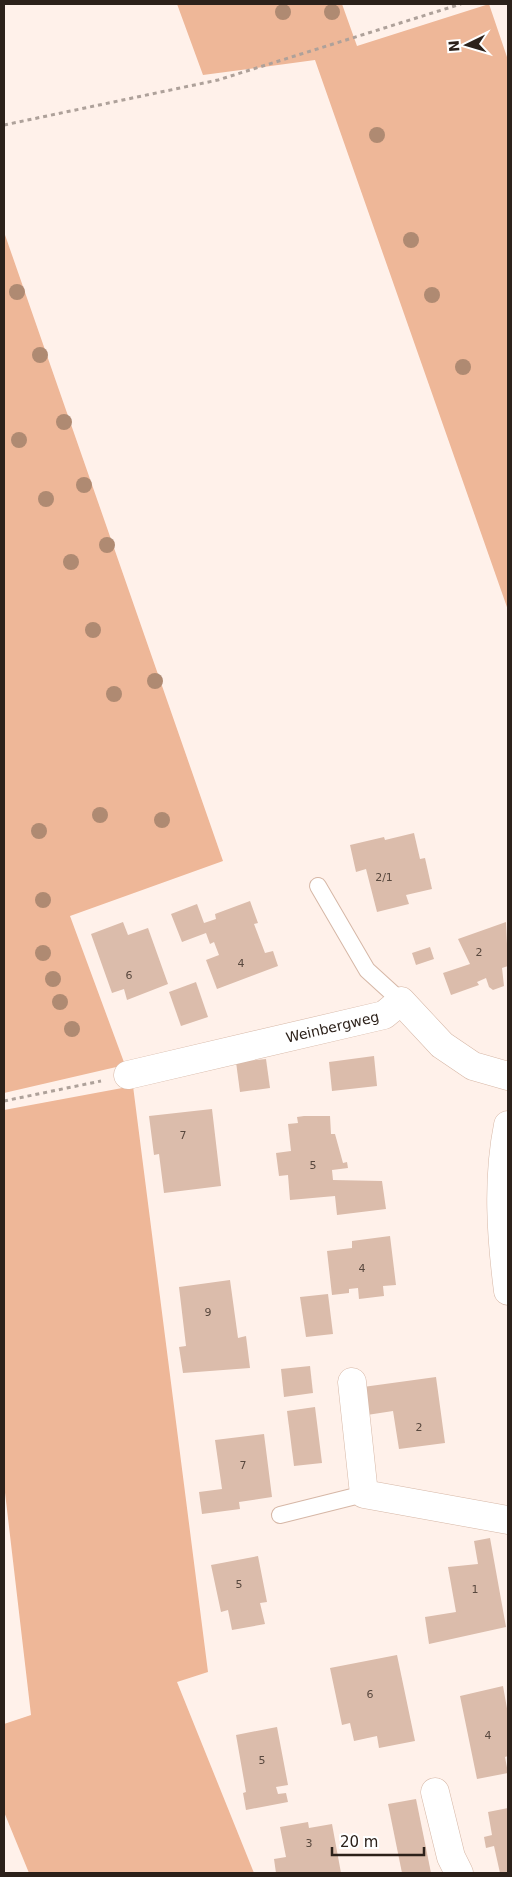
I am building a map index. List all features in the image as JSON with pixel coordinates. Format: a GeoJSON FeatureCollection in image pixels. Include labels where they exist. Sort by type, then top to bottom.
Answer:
{"type":"FeatureCollection","features":[{"type":"Feature","properties":{"kind":"street","name":"Weinbergweg"},"geometry":{"type":"LineString","coordinates":[[128,1075],[384,1015],[401,1001]]}},
{"type":"Feature","properties":{"kind":"street"},"geometry":{"type":"LineString","coordinates":[[401,1001],[442,1045],[473,1066],[508,1076]]}},
{"type":"Feature","properties":{"kind":"street"},"geometry":{"type":"LineString","coordinates":[[508,1125],[502,1154],[500,1187],[508,1291]]}},
{"type":"Feature","properties":{"kind":"street"},"geometry":{"type":"LineString","coordinates":[[352,1382],[364,1494],[508,1520]]}},
{"type":"Feature","properties":{"kind":"street"},"geometry":{"type":"LineString","coordinates":[[435,1792],[451,1857],[459,1873]]}},
{"type":"Feature","properties":{"kind":"lane"},"geometry":{"type":"LineString","coordinates":[[318,886],[367,970],[401,1001]]}},
{"type":"Feature","properties":{"kind":"lane"},"geometry":{"type":"LineString","coordinates":[[280,1515],[364,1494]]}},
{"type":"Feature","properties":{"kind":"path"},"geometry":{"type":"LineString","coordinates":[[4,125],[218,80],[461,4]]}},
{"type":"Feature","properties":{"kind":"path"},"geometry":{"type":"LineString","coordinates":[[4,1101],[128,1075]]}},
{"type":"Feature","properties":{"kind":"shaded area"},"geometry":{"type":"Polygon","coordinates":[[[177,4],[342,4],[357,46],[489,4],[508,60],[508,610],[315,60],[203,75],[177,4]]]}},
{"type":"Feature","properties":{"kind":"shaded area"},"geometry":{"type":"Polygon","coordinates":[[[4,232],[223,861],[70,916],[125,1065],[4,1093],[4,232]]]}},
{"type":"Feature","properties":{"kind":"shaded area"},"geometry":{"type":"Polygon","coordinates":[[[133,1086],[208,1672],[177,1682],[254,1873],[29,1873],[4,1812],[4,1724],[31,1715],[4,1484],[4,1110],[133,1086]]]}},
{"type":"Feature","properties":{"kind":"building"},"geometry":{"type":"Polygon","coordinates":[[[414,833],[420,859],[425,858],[432,889],[406,895],[409,904],[377,912],[366,869],[356,872],[350,845],[384,837],[385,840],[414,833]]]}},
{"type":"Feature","properties":{"kind":"building"},"geometry":{"type":"Polygon","coordinates":[[[250,901],[258,923],[254,924],[265,953],[273,951],[278,966],[217,989],[206,960],[219,955],[214,942],[210,944],[206,933],[182,942],[171,914],[197,904],[204,923],[216,919],[215,914],[250,901]]]}},
{"type":"Feature","properties":{"kind":"building"},"geometry":{"type":"Polygon","coordinates":[[[123,922],[128,935],[148,928],[168,984],[127,1000],[124,989],[112,993],[91,934],[123,922]]]}},
{"type":"Feature","properties":{"kind":"building"},"geometry":{"type":"Polygon","coordinates":[[[506,922],[508,966],[502,968],[504,986],[493,990],[489,987],[486,978],[477,982],[479,985],[451,995],[443,973],[470,964],[458,939],[506,922]]]}},
{"type":"Feature","properties":{"kind":"building"},"geometry":{"type":"Polygon","coordinates":[[[430,947],[434,959],[416,965],[412,953],[430,947]]]}},
{"type":"Feature","properties":{"kind":"building"},"geometry":{"type":"Polygon","coordinates":[[[196,982],[208,1017],[181,1026],[169,992],[196,982]]]}},
{"type":"Feature","properties":{"kind":"building"},"geometry":{"type":"Polygon","coordinates":[[[374,1056],[377,1086],[332,1091],[329,1062],[374,1056]]]}},
{"type":"Feature","properties":{"kind":"building"},"geometry":{"type":"Polygon","coordinates":[[[266,1059],[270,1088],[240,1092],[236,1062],[266,1059]]]}},
{"type":"Feature","properties":{"kind":"building"},"geometry":{"type":"Polygon","coordinates":[[[212,1109],[221,1186],[164,1193],[159,1154],[154,1155],[149,1116],[212,1109]]]}},
{"type":"Feature","properties":{"kind":"building"},"geometry":{"type":"Polygon","coordinates":[[[330,1116],[331,1134],[335,1134],[343,1163],[347,1162],[348,1168],[332,1170],[333,1180],[382,1181],[386,1209],[337,1215],[335,1196],[290,1200],[288,1175],[279,1176],[276,1153],[291,1151],[288,1124],[298,1123],[297,1117],[330,1116]]]}},
{"type":"Feature","properties":{"kind":"building"},"geometry":{"type":"Polygon","coordinates":[[[390,1236],[396,1285],[383,1286],[384,1296],[359,1299],[358,1288],[349,1289],[349,1293],[332,1295],[327,1251],[352,1248],[352,1241],[390,1236]]]}},
{"type":"Feature","properties":{"kind":"building"},"geometry":{"type":"Polygon","coordinates":[[[230,1280],[238,1338],[246,1336],[250,1368],[183,1373],[179,1347],[186,1346],[179,1287],[230,1280]]]}},
{"type":"Feature","properties":{"kind":"building"},"geometry":{"type":"Polygon","coordinates":[[[328,1294],[333,1334],[306,1337],[300,1297],[328,1294]]]}},
{"type":"Feature","properties":{"kind":"building"},"geometry":{"type":"Polygon","coordinates":[[[310,1366],[313,1393],[284,1397],[281,1369],[310,1366]]]}},
{"type":"Feature","properties":{"kind":"building"},"geometry":{"type":"Polygon","coordinates":[[[436,1377],[445,1443],[399,1449],[393,1411],[367,1415],[363,1387],[436,1377]]]}},
{"type":"Feature","properties":{"kind":"building"},"geometry":{"type":"Polygon","coordinates":[[[315,1407],[322,1463],[294,1466],[287,1411],[315,1407]]]}},
{"type":"Feature","properties":{"kind":"building"},"geometry":{"type":"Polygon","coordinates":[[[264,1434],[272,1497],[239,1502],[240,1509],[202,1514],[199,1492],[222,1489],[215,1440],[264,1434]]]}},
{"type":"Feature","properties":{"kind":"building"},"geometry":{"type":"Polygon","coordinates":[[[490,1538],[506,1627],[429,1644],[425,1617],[456,1612],[448,1567],[478,1564],[474,1541],[490,1538]]]}},
{"type":"Feature","properties":{"kind":"building"},"geometry":{"type":"Polygon","coordinates":[[[258,1556],[267,1602],[260,1603],[265,1624],[232,1630],[228,1610],[221,1612],[211,1565],[258,1556]]]}},
{"type":"Feature","properties":{"kind":"building"},"geometry":{"type":"Polygon","coordinates":[[[397,1655],[415,1741],[379,1748],[377,1736],[354,1741],[350,1723],[342,1725],[330,1668],[397,1655]]]}},
{"type":"Feature","properties":{"kind":"building"},"geometry":{"type":"Polygon","coordinates":[[[503,1686],[508,1714],[508,1756],[505,1757],[508,1773],[477,1779],[460,1696],[503,1686]]]}},
{"type":"Feature","properties":{"kind":"building"},"geometry":{"type":"Polygon","coordinates":[[[277,1727],[288,1785],[276,1787],[278,1794],[286,1793],[288,1802],[246,1810],[243,1793],[246,1792],[236,1735],[277,1727]]]}},
{"type":"Feature","properties":{"kind":"building"},"geometry":{"type":"Polygon","coordinates":[[[416,1799],[431,1873],[402,1873],[388,1804],[416,1799]]]}},
{"type":"Feature","properties":{"kind":"building"},"geometry":{"type":"Polygon","coordinates":[[[508,1808],[508,1872],[500,1873],[494,1846],[486,1848],[484,1837],[492,1835],[488,1812],[508,1808]]]}},
{"type":"Feature","properties":{"kind":"building"},"geometry":{"type":"Polygon","coordinates":[[[308,1822],[309,1828],[332,1824],[341,1873],[276,1873],[274,1859],[286,1857],[280,1827],[308,1822]]]}}]}
